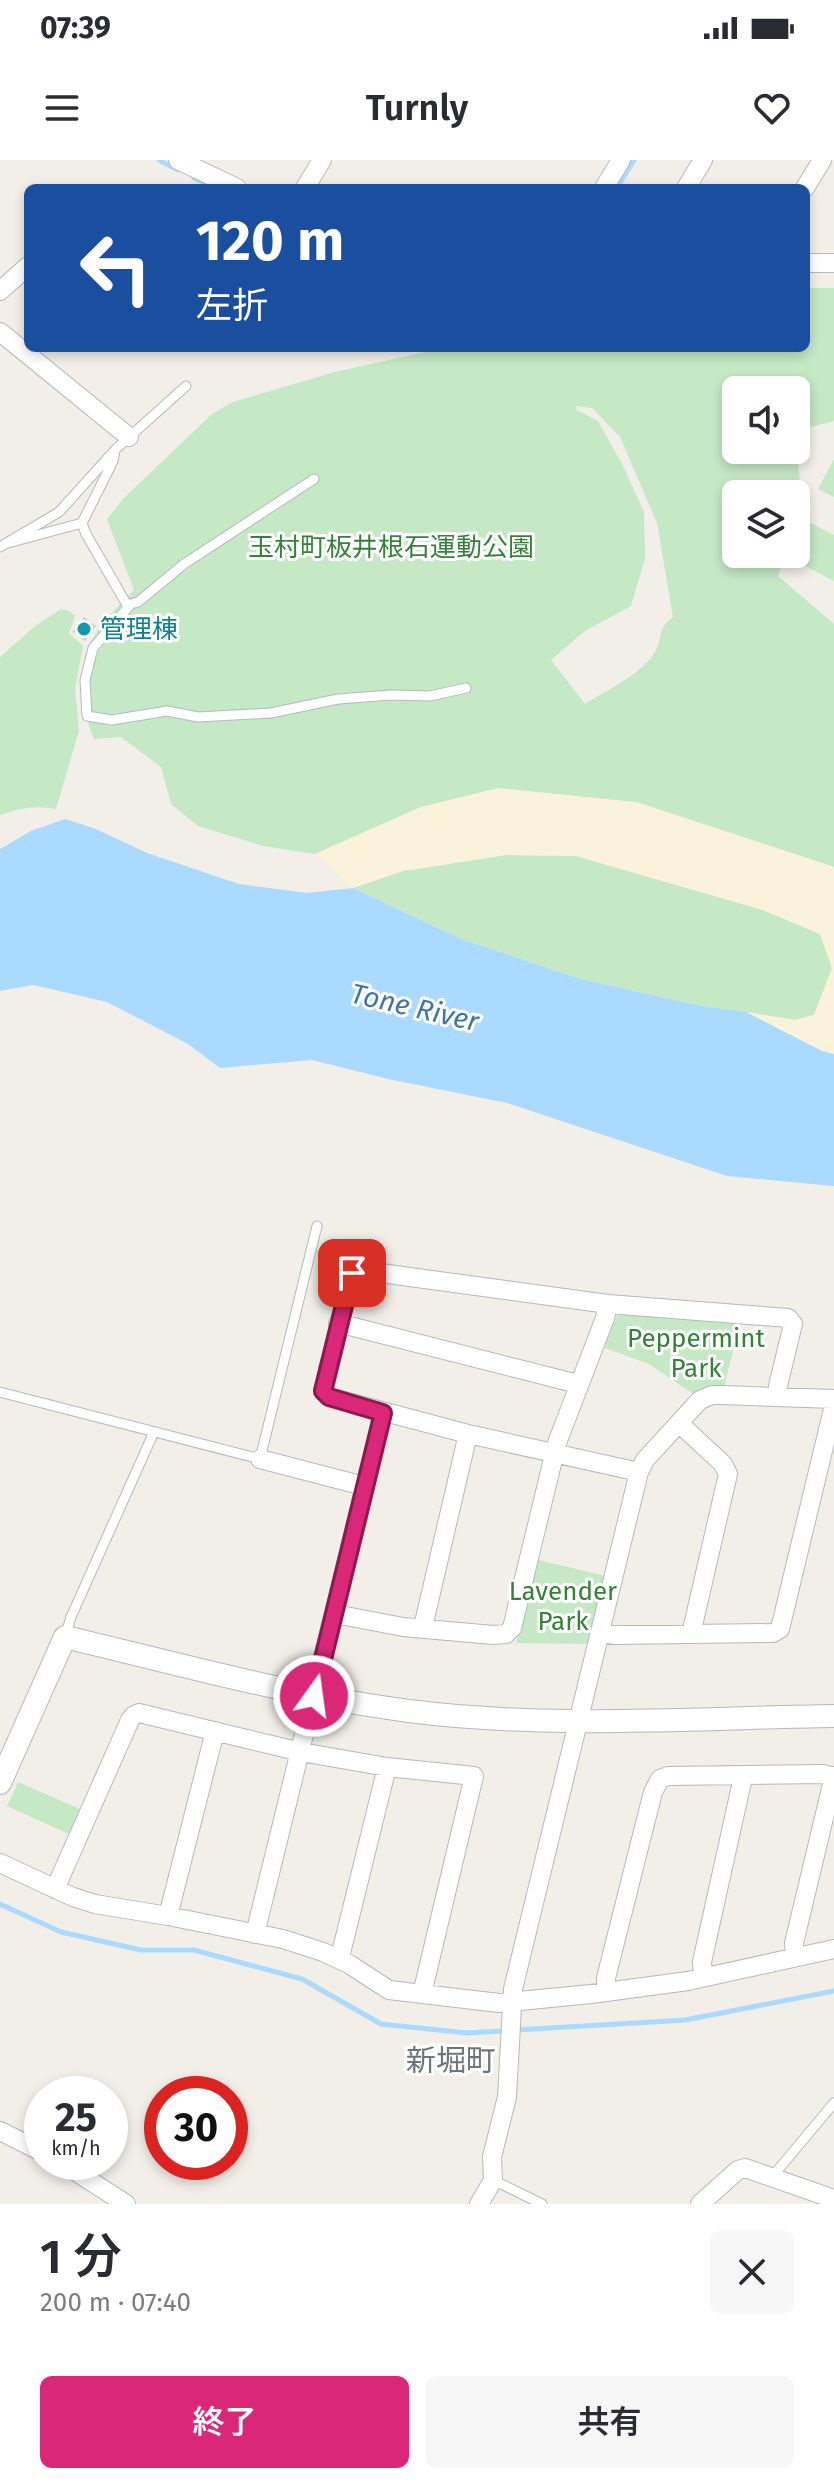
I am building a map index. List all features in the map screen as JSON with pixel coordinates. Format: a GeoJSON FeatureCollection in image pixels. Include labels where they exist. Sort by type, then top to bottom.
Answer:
{"type":"FeatureCollection","features":[{"type":"Feature","properties":{"kind":"street"},"geometry":{"type":"LineString","coordinates":[[178,160],[229,184]]}},
{"type":"Feature","properties":{"kind":"street"},"geometry":{"type":"LineString","coordinates":[[307,184],[322,160]]}},
{"type":"Feature","properties":{"kind":"street"},"geometry":{"type":"LineString","coordinates":[[606,184],[621,160]]}},
{"type":"Feature","properties":{"kind":"street"},"geometry":{"type":"LineString","coordinates":[[688,184],[703,160]]}},
{"type":"Feature","properties":{"kind":"street"},"geometry":{"type":"LineString","coordinates":[[807,184],[822,160]]}},
{"type":"Feature","properties":{"kind":"street"},"geometry":{"type":"LineString","coordinates":[[810,263],[834,263]]}},
{"type":"Feature","properties":{"kind":"street"},"geometry":{"type":"LineString","coordinates":[[0,291],[24,270]]}},
{"type":"Feature","properties":{"kind":"street"},"geometry":{"type":"LineString","coordinates":[[0,332],[122,443]]}},
{"type":"Feature","properties":{"kind":"street"},"geometry":{"type":"LineString","coordinates":[[639,1472],[468,1434],[329,1397],[323,1391],[350,1277],[360,1270],[608,1304],[788,1318],[793,1324],[778,1397]]}},
{"type":"Feature","properties":{"kind":"street"},"geometry":{"type":"LineString","coordinates":[[335,1614],[403,1627],[493,1635],[506,1634],[512,1628],[554,1454],[608,1304]]}},
{"type":"Feature","properties":{"kind":"street"},"geometry":{"type":"LineString","coordinates":[[338,1323],[578,1384]]}},
{"type":"Feature","properties":{"kind":"street"},"geometry":{"type":"LineString","coordinates":[[479,2204],[493,2180],[492,2157],[507,2097],[513,1989],[639,1472],[645,1460],[706,1397],[834,1399]]}},
{"type":"Feature","properties":{"kind":"street"},"geometry":{"type":"LineString","coordinates":[[600,1633],[773,1633],[780,1629],[834,1405]]}},
{"type":"Feature","properties":{"kind":"street"},"geometry":{"type":"LineString","coordinates":[[255,1934],[383,1413]]}},
{"type":"Feature","properties":{"kind":"street"},"geometry":{"type":"LineString","coordinates":[[680,1424],[723,1464],[728,1474],[691,1634]]}},
{"type":"Feature","properties":{"kind":"street"},"geometry":{"type":"LineString","coordinates":[[423,1627],[468,1434]]}},
{"type":"Feature","properties":{"kind":"street"},"geometry":{"type":"LineString","coordinates":[[260,1459],[364,1486]]}},
{"type":"Feature","properties":{"kind":"street"},"geometry":{"type":"LineString","coordinates":[[0,1783],[65,1637],[314,1696],[439,1714],[578,1721],[834,1716]]}},
{"type":"Feature","properties":{"kind":"street"},"geometry":{"type":"LineString","coordinates":[[55,1889],[134,1715],[145,1713],[301,1752],[387,1767],[474,1776],[422,1994]]}},
{"type":"Feature","properties":{"kind":"street"},"geometry":{"type":"LineString","coordinates":[[168,1916],[215,1731]]}},
{"type":"Feature","properties":{"kind":"street"},"geometry":{"type":"LineString","coordinates":[[338,1958],[387,1767]]}},
{"type":"Feature","properties":{"kind":"street"},"geometry":{"type":"LineString","coordinates":[[606,1992],[606,1978],[655,1784],[668,1776],[823,1774],[834,1777],[794,1943],[795,1956]]}},
{"type":"Feature","properties":{"kind":"street"},"geometry":{"type":"LineString","coordinates":[[703,1977],[702,1962],[743,1777]]}},
{"type":"Feature","properties":{"kind":"street"},"geometry":{"type":"LineString","coordinates":[[0,1863],[95,1904],[283,1939],[338,1958],[389,1990],[499,2003],[511,2010],[703,1977],[834,1949]]}},
{"type":"Feature","properties":{"kind":"street"},"geometry":{"type":"LineString","coordinates":[[0,2131],[24,2143]]}},
{"type":"Feature","properties":{"kind":"street"},"geometry":{"type":"LineString","coordinates":[[700,2204],[738,2170],[745,2168],[834,2199]]}},
{"type":"Feature","properties":{"kind":"street"},"geometry":{"type":"LineString","coordinates":[[89,2180],[126,2204]]}},
{"type":"Feature","properties":{"kind":"lane"},"geometry":{"type":"LineString","coordinates":[[4,545],[59,512],[122,443],[186,386]]}},
{"type":"Feature","properties":{"kind":"lane"},"geometry":{"type":"LineString","coordinates":[[122,443],[82,523],[127,605],[130,605]]}},
{"type":"Feature","properties":{"kind":"lane"},"geometry":{"type":"LineString","coordinates":[[314,479],[184,564],[138,602],[130,605],[93,648],[85,680],[87,716],[112,720],[167,711],[198,717],[271,713],[338,699],[430,696],[466,688]]}},
{"type":"Feature","properties":{"kind":"lane"},"geometry":{"type":"LineString","coordinates":[[4,545],[82,523]]}},
{"type":"Feature","properties":{"kind":"lane"},"geometry":{"type":"LineString","coordinates":[[0,1392],[260,1459],[317,1226]]}},
{"type":"Feature","properties":{"kind":"lane"},"geometry":{"type":"LineString","coordinates":[[65,1637],[71,1617],[154,1432]]}},
{"type":"Feature","properties":{"kind":"lane"},"geometry":{"type":"LineString","coordinates":[[772,2178],[834,2103]]}},
{"type":"Feature","properties":{"kind":"lane"},"geometry":{"type":"LineString","coordinates":[[493,2180],[542,2204]]}},
{"type":"Feature","properties":{"kind":"green space","name":"玉村町板井根石運動公園"},"geometry":{"type":"Polygon","coordinates":[[[810,288],[834,288],[834,421],[810,427],[810,376],[722,376],[722,464],[798,464],[800,480],[722,480],[722,568],[781,568],[778,576],[834,624],[834,867],[636,802],[421,807],[315,854],[263,846],[198,826],[171,804],[161,767],[121,737],[94,739],[82,693],[83,668],[89,645],[98,630],[134,590],[107,519],[123,499],[212,414],[233,402],[335,372],[425,352],[810,352],[810,288]],[[576,406],[577,410],[598,421],[644,512],[645,558],[631,606],[585,631],[551,660],[585,704],[643,667],[656,650],[663,628],[673,617],[657,523],[620,437],[592,408],[576,406]]]}},
{"type":"Feature","properties":{"kind":"green space"},"geometry":{"type":"Polygon","coordinates":[[[834,459],[834,497],[818,489],[834,459]]]}},
{"type":"Feature","properties":{"kind":"green space"},"geometry":{"type":"Polygon","coordinates":[[[810,523],[834,535],[834,581],[809,568],[810,523]]]}},
{"type":"Feature","properties":{"kind":"green space"},"geometry":{"type":"Polygon","coordinates":[[[61,609],[75,616],[69,633],[83,646],[75,689],[79,731],[56,809],[28,808],[0,815],[0,657],[35,626],[61,609]]]}},
{"type":"Feature","properties":{"kind":"green space"},"geometry":{"type":"Polygon","coordinates":[[[506,855],[576,856],[763,910],[820,934],[832,968],[814,1015],[795,1020],[701,1006],[581,979],[461,939],[353,888],[403,871],[506,855]]]}},
{"type":"Feature","properties":{"kind":"green space","name":"Peppermint Park"},"geometry":{"type":"Polygon","coordinates":[[[619,1314],[740,1323],[724,1387],[708,1387],[695,1395],[649,1364],[602,1347],[612,1320],[619,1314]]]}},
{"type":"Feature","properties":{"kind":"green space","name":"Lavender Park"},"geometry":{"type":"Polygon","coordinates":[[[538,1560],[606,1576],[590,1644],[516,1643],[538,1560]]]}},
{"type":"Feature","properties":{"kind":"green space"},"geometry":{"type":"Polygon","coordinates":[[[18,1782],[82,1810],[71,1835],[7,1806],[18,1782]]]}},
{"type":"Feature","properties":{"kind":"sand"},"geometry":{"type":"Polygon","coordinates":[[[498,788],[636,802],[834,867],[834,1054],[822,1051],[746,1012],[795,1020],[814,1015],[832,968],[820,934],[763,910],[576,856],[506,855],[403,871],[353,888],[315,854],[421,807],[498,788]]]}},
{"type":"Feature","properties":{"kind":"water","name":"Tone River"},"geometry":{"type":"Polygon","coordinates":[[[65,819],[96,829],[147,853],[239,884],[307,893],[353,888],[461,939],[581,979],[701,1006],[746,1012],[822,1051],[834,1054],[834,1186],[727,1176],[507,1103],[312,1060],[220,1068],[188,1044],[107,1002],[33,985],[0,991],[0,849],[31,831],[65,819]]]}},
{"type":"Feature","properties":{"kind":"building","name":"管理棟"},"geometry":{"type":"Polygon","coordinates":[[[84,617],[96,626],[85,641],[73,632],[84,617]]]}},
{"type":"Feature","properties":{"kind":"waterway"},"geometry":{"type":"LineString","coordinates":[[159,160],[178,170]]}},
{"type":"Feature","properties":{"kind":"waterway"},"geometry":{"type":"LineString","coordinates":[[619,184],[634,160]]}},
{"type":"Feature","properties":{"kind":"waterway"},"geometry":{"type":"LineString","coordinates":[[194,178],[207,184]]}},
{"type":"Feature","properties":{"kind":"waterway"},"geometry":{"type":"LineString","coordinates":[[0,1904],[61,1932],[141,1950],[194,1950],[302,1979],[381,2024],[467,2033],[685,2020],[834,1991]]}},
{"type":"Feature","properties":{"kind":"place","name":"管理棟"},"geometry":{"type":"Point","coordinates":[84,629]}},
{"type":"Feature","properties":{"kind":"district","name":"新堀町"},"geometry":{"type":"Point","coordinates":[451,2061]}},
{"type":"Feature","properties":{"kind":"route"},"geometry":{"type":"LineString","coordinates":[[314,1696],[383,1413],[329,1397],[323,1391],[352,1273]]}}]}
